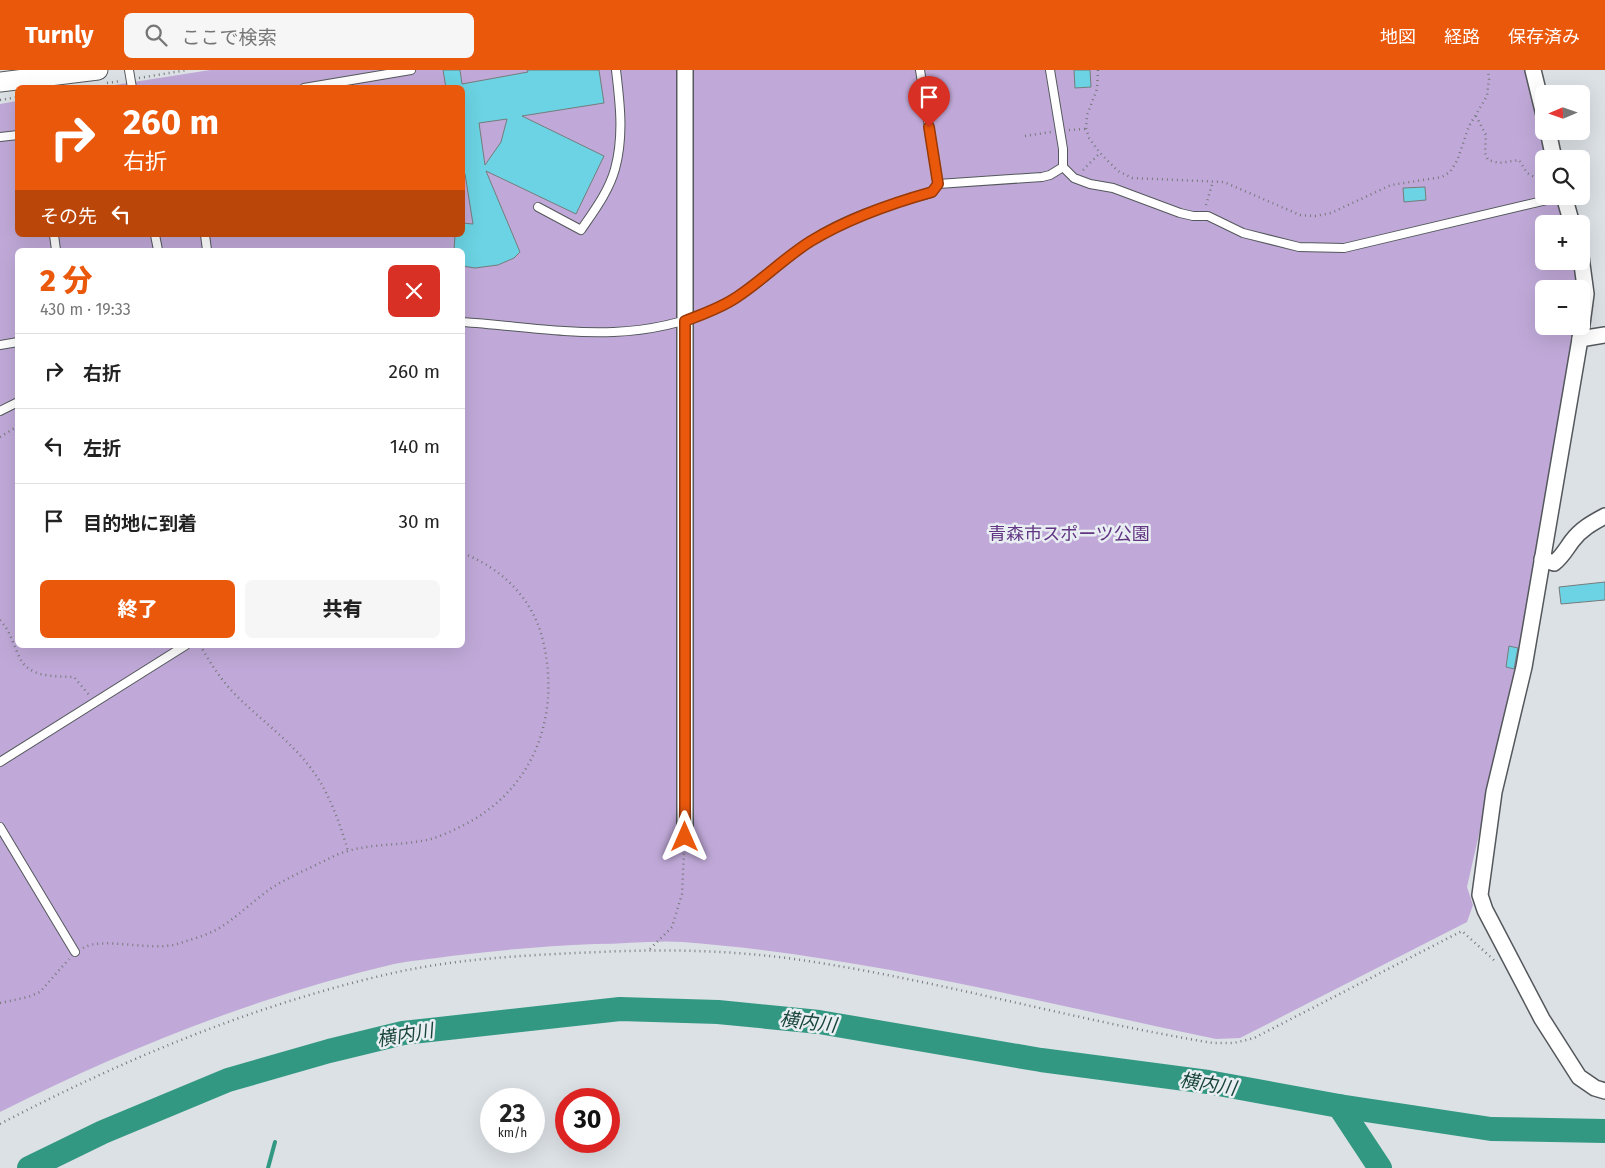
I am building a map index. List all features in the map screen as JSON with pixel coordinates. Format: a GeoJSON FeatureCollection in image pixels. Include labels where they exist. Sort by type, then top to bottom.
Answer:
{"type":"FeatureCollection","features":[{"type":"Feature","properties":{"kind":"street"},"geometry":{"type":"LineString","coordinates":[[0,82],[98,70]]}},
{"type":"Feature","properties":{"kind":"street"},"geometry":{"type":"LineString","coordinates":[[685,70],[685,837]]}},
{"type":"Feature","properties":{"kind":"street"},"geometry":{"type":"LineString","coordinates":[[1533,70],[1537,85]]}},
{"type":"Feature","properties":{"kind":"street"},"geometry":{"type":"LineString","coordinates":[[1583,270],[1586,294],[1580,339],[1524,667],[1494,792],[1480,895],[1485,910],[1542,1019],[1579,1077],[1595,1088],[1605,1091]]}},
{"type":"Feature","properties":{"kind":"street"},"geometry":{"type":"LineString","coordinates":[[1580,339],[1605,335]]}},
{"type":"Feature","properties":{"kind":"street"},"geometry":{"type":"LineString","coordinates":[[1542,559],[1554,563],[1573,539],[1587,526],[1605,516]]}},
{"type":"Feature","properties":{"kind":"lane"},"geometry":{"type":"LineString","coordinates":[[129,70],[132,85]]}},
{"type":"Feature","properties":{"kind":"lane"},"geometry":{"type":"LineString","coordinates":[[322,85],[411,70]]}},
{"type":"Feature","properties":{"kind":"lane"},"geometry":{"type":"LineString","coordinates":[[538,207],[581,230],[599,203],[615,171],[620,137],[621,108],[616,70]]}},
{"type":"Feature","properties":{"kind":"lane"},"geometry":{"type":"LineString","coordinates":[[465,322],[610,334],[650,329],[685,321],[715,310],[738,297],[810,242],[865,214],[890,204],[932,192],[938,184],[920,70]]}},
{"type":"Feature","properties":{"kind":"lane"},"geometry":{"type":"LineString","coordinates":[[1050,70],[1063,149],[1063,167],[1074,178],[1113,188],[1180,213],[1208,216],[1243,233],[1285,245],[1326,248],[1367,243],[1535,203]]}},
{"type":"Feature","properties":{"kind":"lane"},"geometry":{"type":"LineString","coordinates":[[0,137],[15,134]]}},
{"type":"Feature","properties":{"kind":"lane"},"geometry":{"type":"LineString","coordinates":[[938,184],[1042,177],[1050,175],[1063,167]]}},
{"type":"Feature","properties":{"kind":"lane"},"geometry":{"type":"LineString","coordinates":[[0,345],[15,342]]}},
{"type":"Feature","properties":{"kind":"lane"},"geometry":{"type":"LineString","coordinates":[[0,411],[15,404]]}},
{"type":"Feature","properties":{"kind":"lane"},"geometry":{"type":"LineString","coordinates":[[0,762],[181,648]]}},
{"type":"Feature","properties":{"kind":"lane"},"geometry":{"type":"LineString","coordinates":[[0,827],[76,952]]}},
{"type":"Feature","properties":{"kind":"path"},"geometry":{"type":"LineString","coordinates":[[1098,70],[1097,89],[1087,115],[1086,128],[1089,138],[1100,153],[1118,171],[1132,178],[1213,180],[1236,185],[1300,215],[1331,213],[1392,185],[1442,177],[1450,172],[1457,161],[1469,126],[1487,96],[1488,70]]}},
{"type":"Feature","properties":{"kind":"path"},"geometry":{"type":"LineString","coordinates":[[0,100],[15,98]]}},
{"type":"Feature","properties":{"kind":"path"},"geometry":{"type":"LineString","coordinates":[[1476,116],[1486,135],[1485,153],[1488,160],[1499,163],[1519,160],[1527,173],[1535,177]]}},
{"type":"Feature","properties":{"kind":"path"},"geometry":{"type":"LineString","coordinates":[[1074,178],[1100,153]]}},
{"type":"Feature","properties":{"kind":"path"},"geometry":{"type":"LineString","coordinates":[[1203,216],[1213,180]]}},
{"type":"Feature","properties":{"kind":"path"},"geometry":{"type":"LineString","coordinates":[[0,437],[15,428]]}},
{"type":"Feature","properties":{"kind":"path"},"geometry":{"type":"LineString","coordinates":[[0,1003],[28,997],[40,992],[76,952],[88,945],[150,948],[174,945],[195,938],[216,930],[271,888],[292,876],[348,851],[381,844],[431,839],[476,819],[500,802],[517,784],[529,765],[546,722],[548,661],[537,621],[525,598],[509,581],[476,559],[465,554]]}},
{"type":"Feature","properties":{"kind":"path"},"geometry":{"type":"LineString","coordinates":[[0,620],[8,629],[15,645]]}},
{"type":"Feature","properties":{"kind":"path"},"geometry":{"type":"LineString","coordinates":[[16,648],[24,666],[35,673],[47,676],[74,678],[95,702]]}},
{"type":"Feature","properties":{"kind":"path"},"geometry":{"type":"LineString","coordinates":[[202,648],[214,671],[231,690],[286,740],[319,779],[334,812],[348,851]]}},
{"type":"Feature","properties":{"kind":"path"},"geometry":{"type":"LineString","coordinates":[[649,950],[672,927],[682,894],[685,837]]}},
{"type":"Feature","properties":{"kind":"path"},"geometry":{"type":"LineString","coordinates":[[0,1124],[60,1092],[188,1037],[254,1014],[394,973],[492,957],[680,949],[791,958],[883,974],[1213,1043],[1234,1043],[1254,1038],[1462,931],[1507,972],[1517,972]]}},
{"type":"Feature","properties":{"kind":"green space","name":"青森市スポーツ公園"},"geometry":{"type":"Polygon","coordinates":[[[210,70],[1528,70],[1535,100],[1535,140],[1545,140],[1547,150],[1535,150],[1535,205],[1559,205],[1561,215],[1535,215],[1535,270],[1576,270],[1577,280],[1535,280],[1535,335],[1575,335],[1538,535],[1523,640],[1467,887],[1473,905],[1467,922],[1240,1038],[1216,1039],[885,969],[751,949],[683,942],[541,947],[415,961],[394,964],[343,977],[243,1008],[193,1026],[95,1067],[0,1112],[0,104],[15,101],[15,237],[465,237],[465,85],[115,85],[210,70]]]}},
{"type":"Feature","properties":{"kind":"building"},"geometry":{"type":"Polygon","coordinates":[[[443,70],[460,70],[462,84],[528,72],[527,70],[599,70],[604,103],[522,116],[604,156],[576,214],[486,171],[520,252],[514,258],[498,265],[475,268],[465,266],[465,248],[454,248],[455,237],[465,237],[465,223],[473,224],[465,174],[465,85],[446,85],[443,70]],[[507,119],[479,123],[485,165],[501,142],[507,119]]]}},
{"type":"Feature","properties":{"kind":"building"},"geometry":{"type":"Polygon","coordinates":[[[1074,70],[1090,70],[1091,87],[1075,88],[1074,70]]]}},
{"type":"Feature","properties":{"kind":"building"},"geometry":{"type":"Polygon","coordinates":[[[1425,187],[1426,200],[1404,202],[1403,188],[1425,187]]]}},
{"type":"Feature","properties":{"kind":"building"},"geometry":{"type":"Polygon","coordinates":[[[1605,582],[1605,600],[1561,604],[1559,587],[1605,582]]]}},
{"type":"Feature","properties":{"kind":"building"},"geometry":{"type":"Polygon","coordinates":[[[1509,646],[1518,648],[1514,669],[1506,667],[1509,646]]]}},
{"type":"Feature","properties":{"kind":"waterway","name":"横内川"},"geometry":{"type":"LineString","coordinates":[[29,1168],[103,1132],[228,1080],[329,1051],[403,1033],[620,1009],[718,1012],[819,1022],[1041,1060],[1208,1082],[1339,1106],[1491,1129],[1605,1131]]}},
{"type":"Feature","properties":{"kind":"waterway"},"geometry":{"type":"LineString","coordinates":[[1339,1106],[1380,1168]]}},
{"type":"Feature","properties":{"kind":"waterway"},"geometry":{"type":"LineString","coordinates":[[268,1168],[275,1142]]}},
{"type":"Feature","properties":{"kind":"route"},"geometry":{"type":"LineString","coordinates":[[685,837],[685,321],[715,310],[738,297],[810,242],[836,228],[890,204],[932,192],[938,184],[929,127]]}}]}
